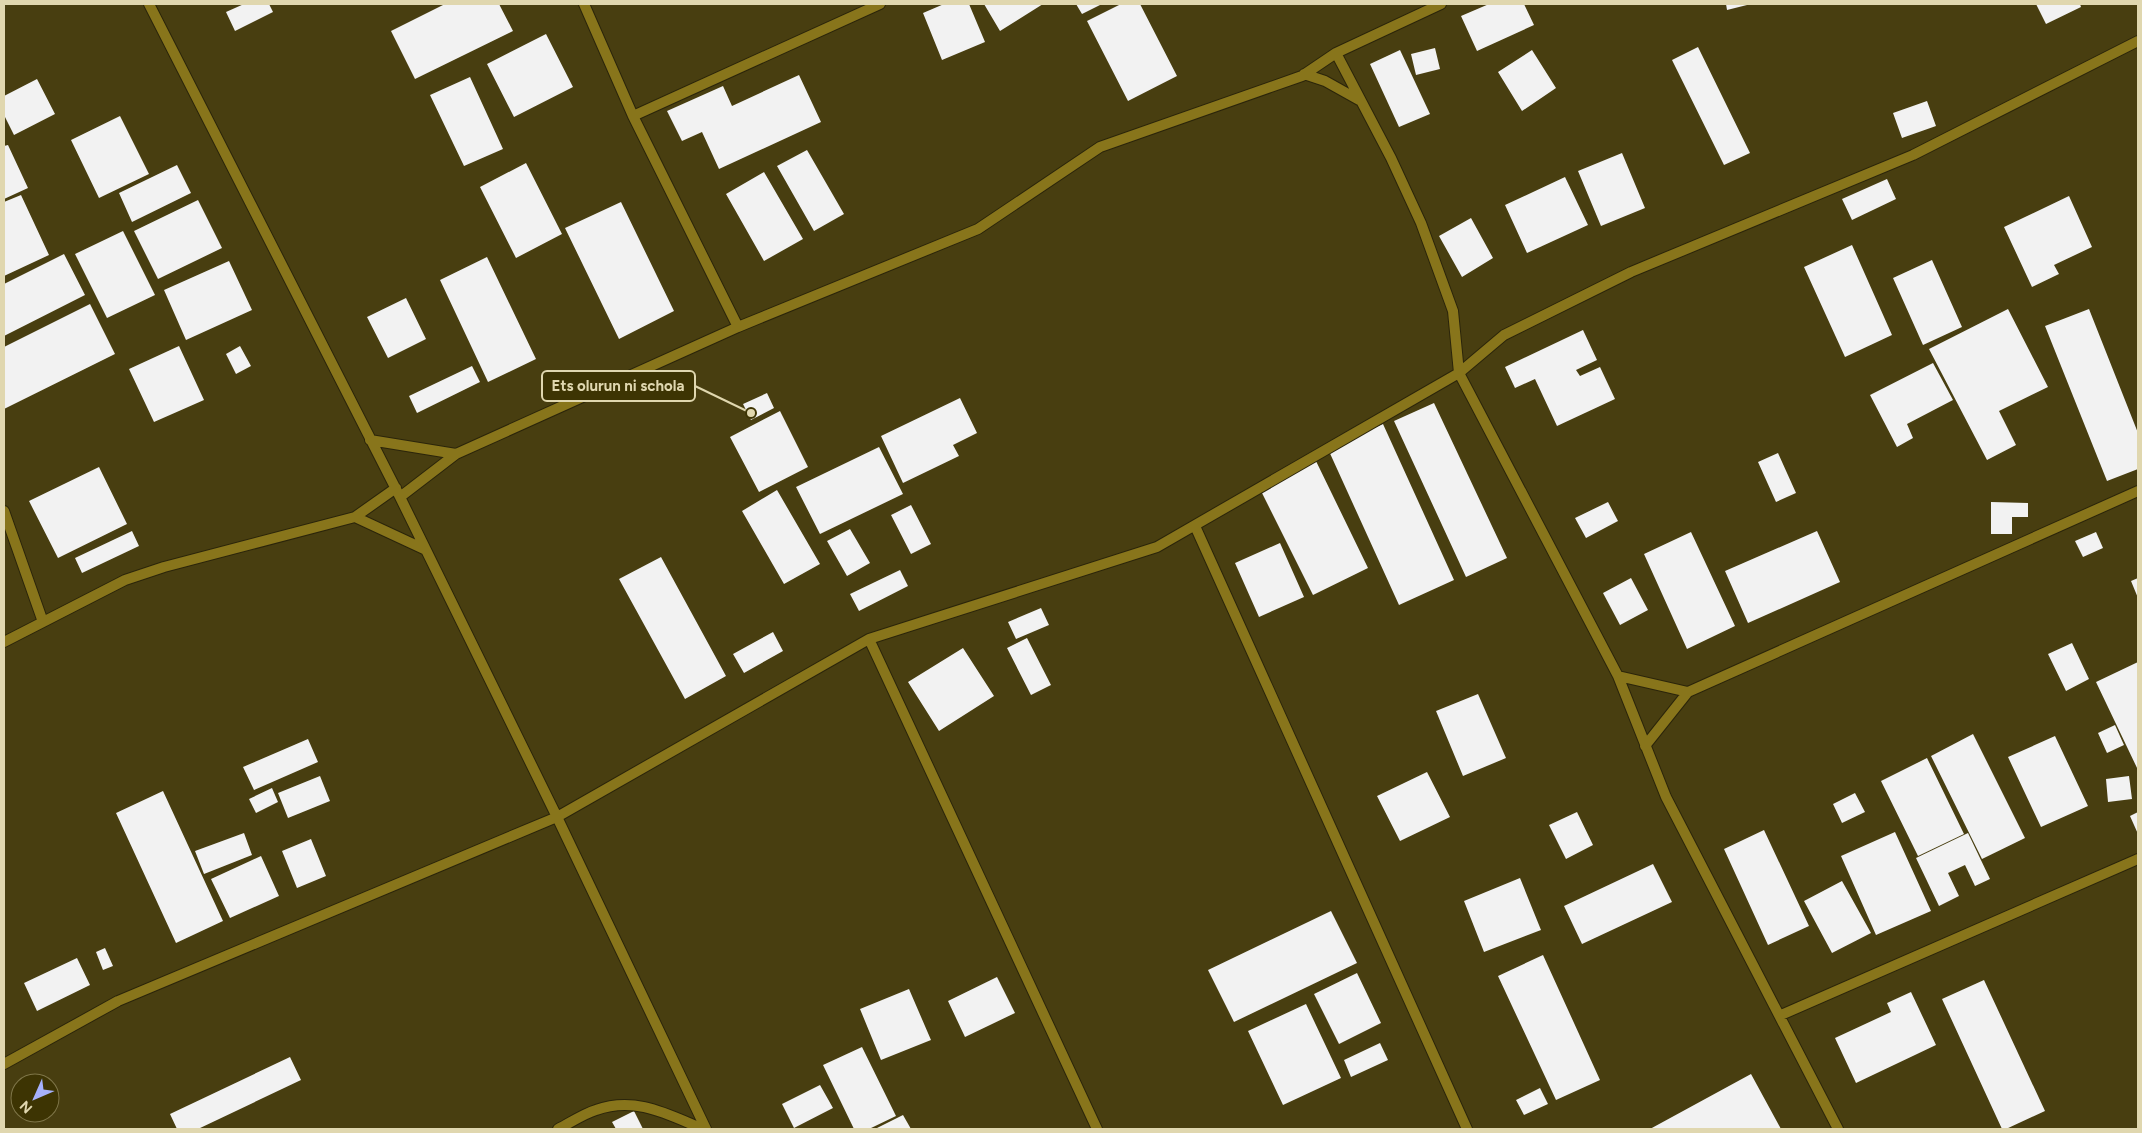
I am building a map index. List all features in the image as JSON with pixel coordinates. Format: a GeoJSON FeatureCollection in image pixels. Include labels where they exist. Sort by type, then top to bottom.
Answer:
{"type":"FeatureCollection","features":[{"type":"Feature","properties":{"kind":"street"},"geometry":{"type":"LineString","coordinates":[[149,4],[398,493],[557,817],[704,1129]]}},
{"type":"Feature","properties":{"kind":"street"},"geometry":{"type":"LineString","coordinates":[[584,4],[633,116],[738,327]]}},
{"type":"Feature","properties":{"kind":"street"},"geometry":{"type":"LineString","coordinates":[[633,116],[880,4]]}},
{"type":"Feature","properties":{"kind":"street"},"geometry":{"type":"LineString","coordinates":[[4,642],[125,580],[164,567],[355,517],[398,493],[456,454],[738,327],[978,229],[1100,147],[1304,74],[1336,53],[1441,4]]}},
{"type":"Feature","properties":{"kind":"street"},"geometry":{"type":"LineString","coordinates":[[4,1064],[118,1001],[557,817],[869,639],[1157,547],[1459,373],[1504,334],[1631,272],[1913,156],[2138,42]]}},
{"type":"Feature","properties":{"kind":"street"},"geometry":{"type":"LineString","coordinates":[[1336,53],[1391,158],[1421,222],[1453,311],[1459,373],[1618,676],[1666,797],[1838,1129]]}},
{"type":"Feature","properties":{"kind":"street"},"geometry":{"type":"LineString","coordinates":[[1304,74],[1325,81],[1362,102]]}},
{"type":"Feature","properties":{"kind":"street"},"geometry":{"type":"LineString","coordinates":[[370,440],[456,454]]}},
{"type":"Feature","properties":{"kind":"street"},"geometry":{"type":"LineString","coordinates":[[1646,746],[1688,692],[2138,491]]}},
{"type":"Feature","properties":{"kind":"street"},"geometry":{"type":"LineString","coordinates":[[4,511],[43,622]]}},
{"type":"Feature","properties":{"kind":"street"},"geometry":{"type":"LineString","coordinates":[[355,517],[426,550]]}},
{"type":"Feature","properties":{"kind":"street"},"geometry":{"type":"LineString","coordinates":[[1195,526],[1467,1129]]}},
{"type":"Feature","properties":{"kind":"street"},"geometry":{"type":"LineString","coordinates":[[869,639],[1097,1129]]}},
{"type":"Feature","properties":{"kind":"street"},"geometry":{"type":"LineString","coordinates":[[1618,676],[1688,692]]}},
{"type":"Feature","properties":{"kind":"street"},"geometry":{"type":"LineString","coordinates":[[1780,1015],[2138,859]]}},
{"type":"Feature","properties":{"kind":"street"},"geometry":{"type":"LineString","coordinates":[[558,1129],[595,1110],[616,1105],[636,1105],[655,1108],[704,1129]]}},
{"type":"Feature","properties":{"kind":"building"},"geometry":{"type":"Polygon","coordinates":[[[244,4],[269,4],[273,12],[235,31],[226,12],[244,4]]]}},
{"type":"Feature","properties":{"kind":"building"},"geometry":{"type":"Polygon","coordinates":[[[445,4],[499,4],[513,31],[415,79],[391,31],[445,4]]]}},
{"type":"Feature","properties":{"kind":"building"},"geometry":{"type":"Polygon","coordinates":[[[944,4],[969,4],[985,42],[942,60],[923,13],[944,4]]]}},
{"type":"Feature","properties":{"kind":"building"},"geometry":{"type":"Polygon","coordinates":[[[984,4],[1043,4],[1000,31],[984,4]]]}},
{"type":"Feature","properties":{"kind":"building"},"geometry":{"type":"Polygon","coordinates":[[[1076,4],[1102,4],[1082,14],[1076,4]]]}},
{"type":"Feature","properties":{"kind":"building"},"geometry":{"type":"Polygon","coordinates":[[[1121,4],[1140,4],[1177,76],[1128,101],[1087,21],[1121,4]]]}},
{"type":"Feature","properties":{"kind":"building"},"geometry":{"type":"Polygon","coordinates":[[[1489,4],[1524,4],[1534,25],[1477,51],[1461,16],[1489,4]]]}},
{"type":"Feature","properties":{"kind":"building"},"geometry":{"type":"Polygon","coordinates":[[[1726,4],[1751,4],[1727,10],[1726,4]]]}},
{"type":"Feature","properties":{"kind":"building"},"geometry":{"type":"Polygon","coordinates":[[[2036,4],[2080,4],[2081,7],[2046,24],[2036,4]]]}},
{"type":"Feature","properties":{"kind":"building"},"geometry":{"type":"Polygon","coordinates":[[[546,34],[573,87],[514,117],[487,64],[546,34]]]}},
{"type":"Feature","properties":{"kind":"building"},"geometry":{"type":"Polygon","coordinates":[[[1698,47],[1750,153],[1724,165],[1672,60],[1698,47]]]}},
{"type":"Feature","properties":{"kind":"building"},"geometry":{"type":"Polygon","coordinates":[[[1435,48],[1440,69],[1416,75],[1411,54],[1435,48]]]}},
{"type":"Feature","properties":{"kind":"building"},"geometry":{"type":"Polygon","coordinates":[[[1400,50],[1430,114],[1399,127],[1370,64],[1400,50]]]}},
{"type":"Feature","properties":{"kind":"building"},"geometry":{"type":"Polygon","coordinates":[[[1532,50],[1556,88],[1522,111],[1498,72],[1532,50]]]}},
{"type":"Feature","properties":{"kind":"building"},"geometry":{"type":"Polygon","coordinates":[[[799,75],[821,122],[719,169],[702,132],[682,141],[667,111],[723,86],[732,106],[799,75]]]}},
{"type":"Feature","properties":{"kind":"building"},"geometry":{"type":"Polygon","coordinates":[[[470,77],[503,149],[464,166],[430,95],[470,77]]]}},
{"type":"Feature","properties":{"kind":"building"},"geometry":{"type":"Polygon","coordinates":[[[37,79],[55,114],[14,135],[4,115],[4,96],[37,79]]]}},
{"type":"Feature","properties":{"kind":"building"},"geometry":{"type":"Polygon","coordinates":[[[1927,101],[1936,126],[1902,138],[1893,113],[1927,101]]]}},
{"type":"Feature","properties":{"kind":"building"},"geometry":{"type":"Polygon","coordinates":[[[120,116],[149,174],[99,198],[71,140],[120,116]]]}},
{"type":"Feature","properties":{"kind":"building"},"geometry":{"type":"Polygon","coordinates":[[[8,145],[28,188],[4,199],[4,146],[8,145]]]}},
{"type":"Feature","properties":{"kind":"building"},"geometry":{"type":"Polygon","coordinates":[[[807,150],[844,214],[814,231],[777,166],[807,150]]]}},
{"type":"Feature","properties":{"kind":"building"},"geometry":{"type":"Polygon","coordinates":[[[1622,153],[1645,208],[1601,226],[1578,171],[1622,153]]]}},
{"type":"Feature","properties":{"kind":"building"},"geometry":{"type":"Polygon","coordinates":[[[526,163],[562,234],[516,258],[480,187],[526,163]]]}},
{"type":"Feature","properties":{"kind":"building"},"geometry":{"type":"Polygon","coordinates":[[[177,165],[191,193],[132,222],[119,193],[177,165]]]}},
{"type":"Feature","properties":{"kind":"building"},"geometry":{"type":"Polygon","coordinates":[[[764,172],[803,239],[764,261],[726,194],[764,172]]]}},
{"type":"Feature","properties":{"kind":"building"},"geometry":{"type":"Polygon","coordinates":[[[1565,177],[1588,225],[1527,253],[1505,205],[1565,177]]]}},
{"type":"Feature","properties":{"kind":"building"},"geometry":{"type":"Polygon","coordinates":[[[1887,179],[1896,199],[1852,220],[1842,199],[1887,179]]]}},
{"type":"Feature","properties":{"kind":"building"},"geometry":{"type":"Polygon","coordinates":[[[21,195],[49,255],[4,276],[4,202],[21,195]]]}},
{"type":"Feature","properties":{"kind":"building"},"geometry":{"type":"Polygon","coordinates":[[[2069,196],[2092,247],[2054,265],[2059,274],[2032,287],[2004,227],[2069,196]]]}},
{"type":"Feature","properties":{"kind":"building"},"geometry":{"type":"Polygon","coordinates":[[[198,200],[222,248],[158,279],[134,231],[198,200]]]}},
{"type":"Feature","properties":{"kind":"building"},"geometry":{"type":"Polygon","coordinates":[[[621,202],[674,311],[619,339],[565,228],[621,202]]]}},
{"type":"Feature","properties":{"kind":"building"},"geometry":{"type":"Polygon","coordinates":[[[1471,218],[1493,258],[1462,277],[1439,236],[1471,218]]]}},
{"type":"Feature","properties":{"kind":"building"},"geometry":{"type":"Polygon","coordinates":[[[123,231],[155,295],[107,318],[75,254],[123,231]]]}},
{"type":"Feature","properties":{"kind":"building"},"geometry":{"type":"Polygon","coordinates":[[[1852,245],[1892,335],[1845,357],[1804,267],[1852,245]]]}},
{"type":"Feature","properties":{"kind":"building"},"geometry":{"type":"Polygon","coordinates":[[[64,254],[85,295],[4,336],[4,284],[64,254]]]}},
{"type":"Feature","properties":{"kind":"building"},"geometry":{"type":"Polygon","coordinates":[[[487,257],[536,359],[488,382],[440,280],[487,257]]]}},
{"type":"Feature","properties":{"kind":"building"},"geometry":{"type":"Polygon","coordinates":[[[1932,260],[1962,327],[1923,345],[1893,278],[1932,260]]]}},
{"type":"Feature","properties":{"kind":"building"},"geometry":{"type":"Polygon","coordinates":[[[229,261],[252,310],[186,340],[164,290],[229,261]]]}},
{"type":"Feature","properties":{"kind":"building"},"geometry":{"type":"Polygon","coordinates":[[[406,298],[426,339],[388,358],[367,317],[406,298]]]}},
{"type":"Feature","properties":{"kind":"building"},"geometry":{"type":"Polygon","coordinates":[[[90,304],[115,354],[4,409],[4,347],[90,304]]]}},
{"type":"Feature","properties":{"kind":"building"},"geometry":{"type":"Polygon","coordinates":[[[2008,309],[2048,387],[1999,411],[2016,445],[1987,460],[1929,349],[2008,309]]]}},
{"type":"Feature","properties":{"kind":"building"},"geometry":{"type":"Polygon","coordinates":[[[2089,309],[2138,433],[2138,469],[2107,481],[2045,326],[2089,309]]]}},
{"type":"Feature","properties":{"kind":"building"},"geometry":{"type":"Polygon","coordinates":[[[1583,330],[1597,360],[1576,370],[1580,376],[1600,367],[1615,399],[1557,426],[1535,379],[1515,388],[1505,367],[1583,330]]]}},
{"type":"Feature","properties":{"kind":"building"},"geometry":{"type":"Polygon","coordinates":[[[179,346],[204,400],[154,422],[129,369],[179,346]]]}},
{"type":"Feature","properties":{"kind":"building"},"geometry":{"type":"Polygon","coordinates":[[[240,346],[251,366],[236,374],[226,354],[240,346]]]}},
{"type":"Feature","properties":{"kind":"building"},"geometry":{"type":"Polygon","coordinates":[[[1933,363],[1953,400],[1907,424],[1913,438],[1897,447],[1870,395],[1933,363]]]}},
{"type":"Feature","properties":{"kind":"building"},"geometry":{"type":"Polygon","coordinates":[[[472,366],[480,382],[417,413],[409,396],[472,366]]]}},
{"type":"Feature","properties":{"kind":"building"},"geometry":{"type":"Polygon","coordinates":[[[767,393],[774,408],[751,420],[743,404],[767,393]]]}},
{"type":"Feature","properties":{"kind":"building"},"geometry":{"type":"Polygon","coordinates":[[[960,398],[977,433],[953,445],[959,456],[903,483],[881,436],[960,398]]]}},
{"type":"Feature","properties":{"kind":"building"},"geometry":{"type":"Polygon","coordinates":[[[1434,403],[1507,558],[1466,577],[1394,421],[1434,403]]]}},
{"type":"Feature","properties":{"kind":"building"},"geometry":{"type":"Polygon","coordinates":[[[780,411],[808,467],[759,492],[730,437],[780,411]]]}},
{"type":"Feature","properties":{"kind":"building"},"geometry":{"type":"Polygon","coordinates":[[[1383,424],[1454,580],[1399,605],[1328,449],[1383,424]]]}},
{"type":"Feature","properties":{"kind":"building"},"geometry":{"type":"Polygon","coordinates":[[[879,447],[903,494],[820,534],[796,487],[879,447]]]}},
{"type":"Feature","properties":{"kind":"building"},"geometry":{"type":"Polygon","coordinates":[[[1778,453],[1796,493],[1776,502],[1758,462],[1778,453]]]}},
{"type":"Feature","properties":{"kind":"building"},"geometry":{"type":"Polygon","coordinates":[[[1315,459],[1368,568],[1313,595],[1259,487],[1315,459]]]}},
{"type":"Feature","properties":{"kind":"building"},"geometry":{"type":"Polygon","coordinates":[[[99,467],[127,524],[58,558],[29,501],[99,467]]]}},
{"type":"Feature","properties":{"kind":"building"},"geometry":{"type":"Polygon","coordinates":[[[777,490],[820,564],[784,584],[742,511],[777,490]]]}},
{"type":"Feature","properties":{"kind":"building"},"geometry":{"type":"Polygon","coordinates":[[[1608,502],[1618,521],[1586,538],[1575,518],[1608,502]]]}},
{"type":"Feature","properties":{"kind":"building"},"geometry":{"type":"Polygon","coordinates":[[[1991,502],[2028,503],[2028,517],[2012,517],[2012,534],[1991,534],[1991,502]]]}},
{"type":"Feature","properties":{"kind":"building"},"geometry":{"type":"Polygon","coordinates":[[[911,505],[931,544],[911,554],[891,515],[911,505]]]}},
{"type":"Feature","properties":{"kind":"building"},"geometry":{"type":"Polygon","coordinates":[[[850,529],[870,563],[847,576],[827,541],[850,529]]]}},
{"type":"Feature","properties":{"kind":"building"},"geometry":{"type":"Polygon","coordinates":[[[132,531],[139,546],[82,573],[75,558],[132,531]]]}},
{"type":"Feature","properties":{"kind":"building"},"geometry":{"type":"Polygon","coordinates":[[[1817,531],[1840,582],[1748,623],[1725,571],[1817,531]]]}},
{"type":"Feature","properties":{"kind":"building"},"geometry":{"type":"Polygon","coordinates":[[[1691,532],[1735,626],[1687,649],[1644,554],[1691,532]]]}},
{"type":"Feature","properties":{"kind":"building"},"geometry":{"type":"Polygon","coordinates":[[[2096,532],[2103,548],[2083,557],[2075,541],[2096,532]]]}},
{"type":"Feature","properties":{"kind":"building"},"geometry":{"type":"Polygon","coordinates":[[[1280,543],[1304,597],[1259,617],[1235,563],[1280,543]]]}},
{"type":"Feature","properties":{"kind":"building"},"geometry":{"type":"Polygon","coordinates":[[[661,557],[726,676],[685,699],[619,579],[661,557]]]}},
{"type":"Feature","properties":{"kind":"building"},"geometry":{"type":"Polygon","coordinates":[[[900,570],[908,586],[859,611],[850,594],[900,570]]]}},
{"type":"Feature","properties":{"kind":"building"},"geometry":{"type":"Polygon","coordinates":[[[1631,578],[1648,610],[1620,625],[1603,593],[1631,578]]]}},
{"type":"Feature","properties":{"kind":"building"},"geometry":{"type":"Polygon","coordinates":[[[2138,578],[2138,598],[2131,581],[2138,578]]]}},
{"type":"Feature","properties":{"kind":"building"},"geometry":{"type":"Polygon","coordinates":[[[1041,608],[1049,625],[1016,639],[1008,622],[1041,608]]]}},
{"type":"Feature","properties":{"kind":"building"},"geometry":{"type":"Polygon","coordinates":[[[773,632],[783,651],[744,673],[733,654],[773,632]]]}},
{"type":"Feature","properties":{"kind":"building"},"geometry":{"type":"Polygon","coordinates":[[[1027,638],[1051,685],[1031,695],[1007,648],[1027,638]]]}},
{"type":"Feature","properties":{"kind":"building"},"geometry":{"type":"Polygon","coordinates":[[[2072,643],[2089,679],[2066,691],[2048,654],[2072,643]]]}},
{"type":"Feature","properties":{"kind":"building"},"geometry":{"type":"Polygon","coordinates":[[[963,648],[994,696],[939,731],[908,682],[963,648]]]}},
{"type":"Feature","properties":{"kind":"building"},"geometry":{"type":"Polygon","coordinates":[[[2138,662],[2138,770],[2096,682],[2138,662]]]}},
{"type":"Feature","properties":{"kind":"building"},"geometry":{"type":"Polygon","coordinates":[[[1478,694],[1506,758],[1463,776],[1436,711],[1478,694]]]}},
{"type":"Feature","properties":{"kind":"building"},"geometry":{"type":"Polygon","coordinates":[[[2115,725],[2124,745],[2107,753],[2098,733],[2115,725]]]}},
{"type":"Feature","properties":{"kind":"building"},"geometry":{"type":"Polygon","coordinates":[[[1973,734],[2025,838],[1982,859],[1931,756],[1973,734]]]}},
{"type":"Feature","properties":{"kind":"building"},"geometry":{"type":"Polygon","coordinates":[[[2055,736],[2088,806],[2041,827],[2008,757],[2055,736]]]}},
{"type":"Feature","properties":{"kind":"building"},"geometry":{"type":"Polygon","coordinates":[[[308,739],[318,762],[254,790],[243,767],[308,739]]]}},
{"type":"Feature","properties":{"kind":"building"},"geometry":{"type":"Polygon","coordinates":[[[1927,758],[1964,834],[1918,856],[1881,781],[1927,758]]]}},
{"type":"Feature","properties":{"kind":"building"},"geometry":{"type":"Polygon","coordinates":[[[1427,772],[1450,817],[1400,841],[1377,796],[1427,772]]]}},
{"type":"Feature","properties":{"kind":"building"},"geometry":{"type":"Polygon","coordinates":[[[320,776],[330,801],[288,818],[278,793],[320,776]]]}},
{"type":"Feature","properties":{"kind":"building"},"geometry":{"type":"Polygon","coordinates":[[[2129,776],[2132,799],[2108,802],[2106,779],[2129,776]]]}},
{"type":"Feature","properties":{"kind":"building"},"geometry":{"type":"Polygon","coordinates":[[[272,788],[278,802],[256,813],[249,799],[272,788]]]}},
{"type":"Feature","properties":{"kind":"building"},"geometry":{"type":"Polygon","coordinates":[[[163,791],[223,921],[176,943],[116,813],[163,791]]]}},
{"type":"Feature","properties":{"kind":"building"},"geometry":{"type":"Polygon","coordinates":[[[1855,793],[1865,812],[1842,823],[1833,804],[1855,793]]]}},
{"type":"Feature","properties":{"kind":"building"},"geometry":{"type":"Polygon","coordinates":[[[1577,812],[1593,845],[1566,859],[1549,825],[1577,812]]]}},
{"type":"Feature","properties":{"kind":"building"},"geometry":{"type":"Polygon","coordinates":[[[2138,812],[2138,834],[2130,816],[2138,812]]]}},
{"type":"Feature","properties":{"kind":"building"},"geometry":{"type":"Polygon","coordinates":[[[1764,830],[1809,926],[1768,945],[1724,849],[1764,830]]]}},
{"type":"Feature","properties":{"kind":"building"},"geometry":{"type":"Polygon","coordinates":[[[1895,832],[1931,911],[1876,935],[1841,856],[1895,832]]]}},
{"type":"Feature","properties":{"kind":"building"},"geometry":{"type":"Polygon","coordinates":[[[244,833],[252,855],[204,874],[195,851],[244,833]]]}},
{"type":"Feature","properties":{"kind":"building"},"geometry":{"type":"Polygon","coordinates":[[[1968,833],[1990,879],[1975,886],[1965,865],[1948,873],[1959,896],[1939,906],[1916,858],[1968,833]]]}},
{"type":"Feature","properties":{"kind":"building"},"geometry":{"type":"Polygon","coordinates":[[[311,839],[326,876],[297,888],[282,851],[311,839]]]}},
{"type":"Feature","properties":{"kind":"building"},"geometry":{"type":"Polygon","coordinates":[[[261,856],[279,896],[230,918],[211,879],[261,856]]]}},
{"type":"Feature","properties":{"kind":"building"},"geometry":{"type":"Polygon","coordinates":[[[1653,864],[1672,902],[1582,944],[1564,906],[1653,864]]]}},
{"type":"Feature","properties":{"kind":"building"},"geometry":{"type":"Polygon","coordinates":[[[1520,878],[1541,930],[1484,952],[1464,901],[1520,878]]]}},
{"type":"Feature","properties":{"kind":"building"},"geometry":{"type":"Polygon","coordinates":[[[1842,881],[1871,933],[1832,953],[1804,901],[1842,881]]]}},
{"type":"Feature","properties":{"kind":"building"},"geometry":{"type":"Polygon","coordinates":[[[1331,911],[1357,963],[1234,1022],[1208,970],[1331,911]]]}},
{"type":"Feature","properties":{"kind":"building"},"geometry":{"type":"Polygon","coordinates":[[[105,948],[113,966],[103,970],[96,952],[105,948]]]}},
{"type":"Feature","properties":{"kind":"building"},"geometry":{"type":"Polygon","coordinates":[[[1543,955],[1600,1080],[1556,1100],[1498,976],[1543,955]]]}},
{"type":"Feature","properties":{"kind":"building"},"geometry":{"type":"Polygon","coordinates":[[[77,958],[90,985],[37,1011],[24,983],[77,958]]]}},
{"type":"Feature","properties":{"kind":"building"},"geometry":{"type":"Polygon","coordinates":[[[1357,973],[1381,1023],[1339,1044],[1314,994],[1357,973]]]}},
{"type":"Feature","properties":{"kind":"building"},"geometry":{"type":"Polygon","coordinates":[[[997,977],[1015,1013],[965,1037],[948,1001],[997,977]]]}},
{"type":"Feature","properties":{"kind":"building"},"geometry":{"type":"Polygon","coordinates":[[[1984,980],[2045,1111],[2006,1129],[2002,1129],[1942,999],[1984,980]]]}},
{"type":"Feature","properties":{"kind":"building"},"geometry":{"type":"Polygon","coordinates":[[[909,989],[931,1040],[881,1060],[860,1009],[909,989]]]}},
{"type":"Feature","properties":{"kind":"building"},"geometry":{"type":"Polygon","coordinates":[[[1911,992],[1936,1045],[1856,1083],[1835,1038],[1891,1012],[1887,1003],[1911,992]]]}},
{"type":"Feature","properties":{"kind":"building"},"geometry":{"type":"Polygon","coordinates":[[[1306,1004],[1341,1078],[1283,1105],[1248,1031],[1306,1004]]]}},
{"type":"Feature","properties":{"kind":"building"},"geometry":{"type":"Polygon","coordinates":[[[1380,1043],[1388,1060],[1351,1077],[1344,1060],[1380,1043]]]}},
{"type":"Feature","properties":{"kind":"building"},"geometry":{"type":"Polygon","coordinates":[[[862,1047],[896,1116],[869,1129],[854,1129],[823,1065],[862,1047]]]}},
{"type":"Feature","properties":{"kind":"building"},"geometry":{"type":"Polygon","coordinates":[[[290,1057],[301,1080],[198,1129],[177,1129],[170,1114],[290,1057]]]}},
{"type":"Feature","properties":{"kind":"building"},"geometry":{"type":"Polygon","coordinates":[[[1751,1074],[1781,1129],[1650,1129],[1751,1074]]]}},
{"type":"Feature","properties":{"kind":"building"},"geometry":{"type":"Polygon","coordinates":[[[820,1085],[833,1108],[794,1128],[782,1104],[820,1085]]]}},
{"type":"Feature","properties":{"kind":"building"},"geometry":{"type":"Polygon","coordinates":[[[1540,1088],[1548,1104],[1524,1115],[1516,1100],[1540,1088]]]}},
{"type":"Feature","properties":{"kind":"building"},"geometry":{"type":"Polygon","coordinates":[[[634,1111],[643,1129],[616,1129],[612,1122],[634,1111]]]}},
{"type":"Feature","properties":{"kind":"building"},"geometry":{"type":"Polygon","coordinates":[[[903,1115],[911,1129],[875,1129],[903,1115]]]}},
{"type":"Feature","properties":{"kind":"place","name":"Ets olurun ni schola"},"geometry":{"type":"Point","coordinates":[751,413]}}]}
